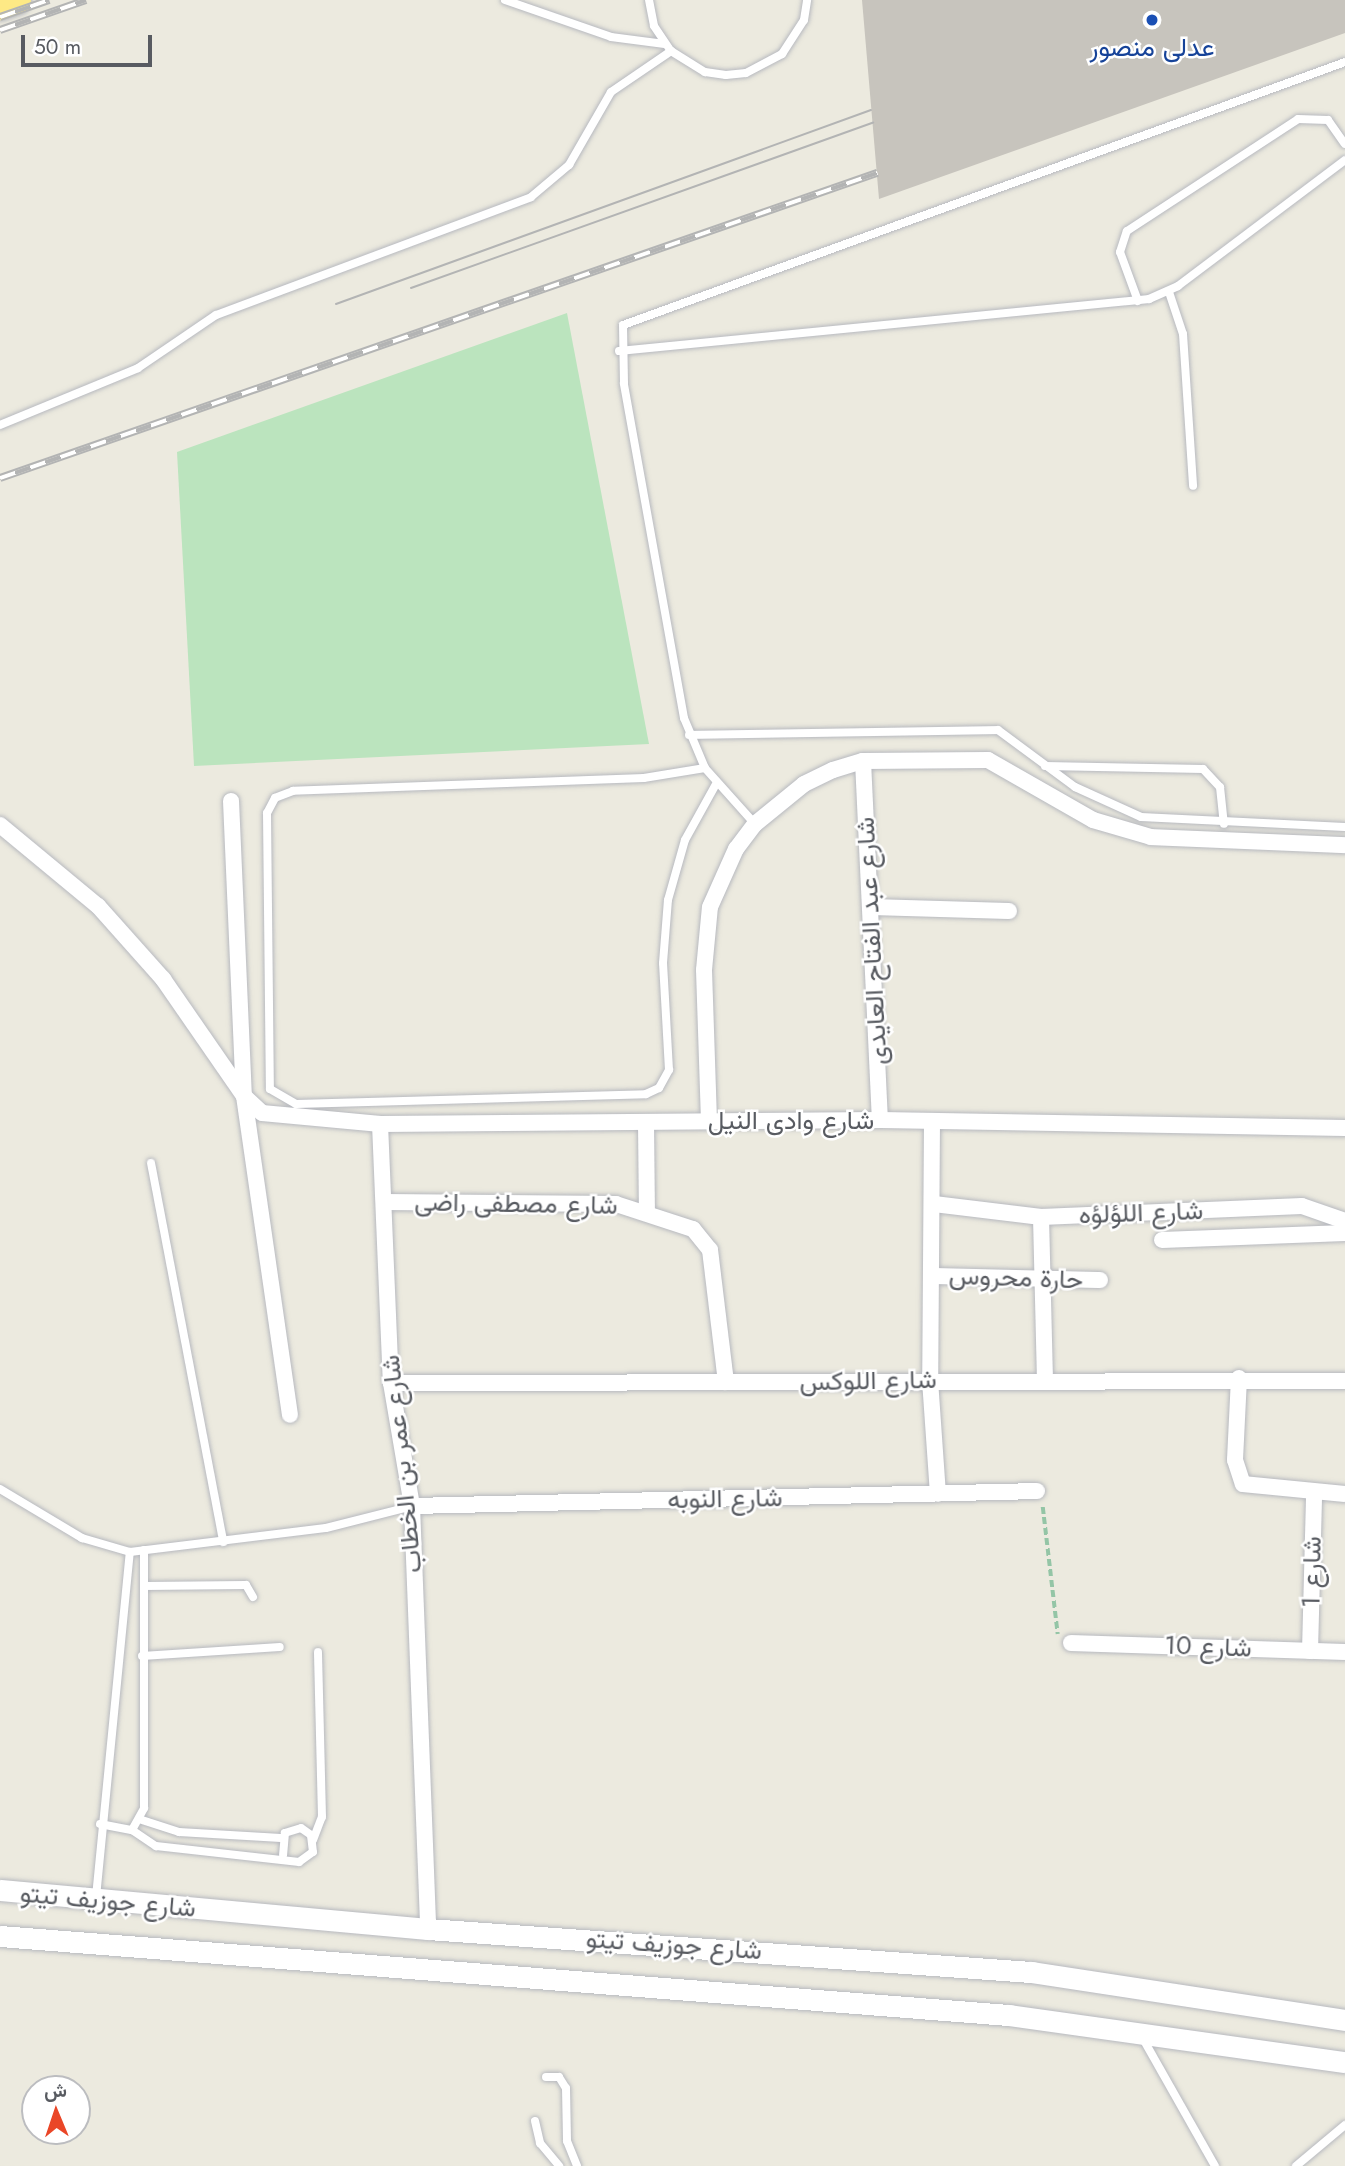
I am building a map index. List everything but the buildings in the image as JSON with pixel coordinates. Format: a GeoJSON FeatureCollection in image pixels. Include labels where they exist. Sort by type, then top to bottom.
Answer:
{"type":"FeatureCollection","features":[{"type":"Feature","properties":{"kind":"highway"},"geometry":{"type":"LineString","coordinates":[[0,6],[17,0]]}},
{"type":"Feature","properties":{"kind":"main road","name":"شارع جوزيف تيتو"},"geometry":{"type":"LineString","coordinates":[[0,1890],[428,1929],[1031,1972],[1345,2020]]}},
{"type":"Feature","properties":{"kind":"main road","name":"شارع جوزيف تيتو"},"geometry":{"type":"LineString","coordinates":[[0,1936],[1009,2015],[1345,2062]]}},
{"type":"Feature","properties":{"kind":"street"},"geometry":{"type":"LineString","coordinates":[[709,1122],[705,938],[721,877],[755,824],[804,784],[863,761],[988,760],[1093,820],[1151,837],[1345,845]]}},
{"type":"Feature","properties":{"kind":"street","name":"شارع عبد الفتاح العايدى"},"geometry":{"type":"LineString","coordinates":[[863,761],[880,1121]]}},
{"type":"Feature","properties":{"kind":"street"},"geometry":{"type":"LineString","coordinates":[[231,801],[244,1096],[290,1415]]}},
{"type":"Feature","properties":{"kind":"street"},"geometry":{"type":"LineString","coordinates":[[0,825],[99,906],[163,979],[244,1096]]}},
{"type":"Feature","properties":{"kind":"street"},"geometry":{"type":"LineString","coordinates":[[871,907],[1009,911]]}},
{"type":"Feature","properties":{"kind":"street","name":"شارع وادى النيل"},"geometry":{"type":"LineString","coordinates":[[244,1096],[262,1113],[380,1124],[932,1121],[1345,1128]]}},
{"type":"Feature","properties":{"kind":"street"},"geometry":{"type":"LineString","coordinates":[[932,1121],[934,1204],[930,1380],[938,1494]]}},
{"type":"Feature","properties":{"kind":"street"},"geometry":{"type":"LineString","coordinates":[[646,1122],[647,1211]]}},
{"type":"Feature","properties":{"kind":"street","name":"شارع عمر بن الخطاب"},"geometry":{"type":"LineString","coordinates":[[380,1124],[391,1383],[412,1506],[428,1929]]}},
{"type":"Feature","properties":{"kind":"street","name":"شارع مصطفى راضى"},"geometry":{"type":"LineString","coordinates":[[384,1202],[616,1204],[647,1211],[699,1232],[708,1243],[726,1382]]}},
{"type":"Feature","properties":{"kind":"street","name":"شارع اللؤلؤه"},"geometry":{"type":"LineString","coordinates":[[934,1204],[1041,1217],[1302,1206],[1345,1221]]}},
{"type":"Feature","properties":{"kind":"street"},"geometry":{"type":"LineString","coordinates":[[1041,1217],[1045,1378]]}},
{"type":"Feature","properties":{"kind":"street"},"geometry":{"type":"LineString","coordinates":[[1161,1240],[1345,1233]]}},
{"type":"Feature","properties":{"kind":"street","name":"حارة محروس"},"geometry":{"type":"LineString","coordinates":[[932,1276],[1100,1280]]}},
{"type":"Feature","properties":{"kind":"street","name":"شارع اللوكس"},"geometry":{"type":"LineString","coordinates":[[391,1383],[1045,1378],[1345,1381]]}},
{"type":"Feature","properties":{"kind":"street"},"geometry":{"type":"LineString","coordinates":[[1239,1378],[1235,1460],[1243,1484],[1314,1494],[1345,1494]]}},
{"type":"Feature","properties":{"kind":"street","name":"شارع النوبه"},"geometry":{"type":"LineString","coordinates":[[412,1506],[1037,1491]]}},
{"type":"Feature","properties":{"kind":"street","name":"شارع 1"},"geometry":{"type":"LineString","coordinates":[[1310,1651],[1314,1494]]}},
{"type":"Feature","properties":{"kind":"street","name":"شارع 10"},"geometry":{"type":"LineString","coordinates":[[1071,1643],[1345,1652]]}},
{"type":"Feature","properties":{"kind":"lane"},"geometry":{"type":"LineString","coordinates":[[505,0],[611,37],[668,48],[705,72],[746,73],[782,54],[804,20],[807,0]]}},
{"type":"Feature","properties":{"kind":"lane"},"geometry":{"type":"LineString","coordinates":[[649,0],[668,48]]}},
{"type":"Feature","properties":{"kind":"lane"},"geometry":{"type":"LineString","coordinates":[[0,425],[138,368],[216,315],[531,197],[569,165],[611,92],[668,48]]}},
{"type":"Feature","properties":{"kind":"lane"},"geometry":{"type":"LineString","coordinates":[[755,824],[716,784],[689,734],[619,351],[620,332],[634,316],[1345,62]]}},
{"type":"Feature","properties":{"kind":"lane"},"geometry":{"type":"LineString","coordinates":[[1138,301],[1120,252],[1126,230],[1298,118],[1328,120],[1345,144]]}},
{"type":"Feature","properties":{"kind":"lane"},"geometry":{"type":"LineString","coordinates":[[619,351],[1138,301],[1169,292],[1345,160]]}},
{"type":"Feature","properties":{"kind":"lane"},"geometry":{"type":"LineString","coordinates":[[1169,292],[1183,334],[1193,486]]}},
{"type":"Feature","properties":{"kind":"lane"},"geometry":{"type":"LineString","coordinates":[[689,734],[991,729],[1012,736],[1045,766],[1133,815],[1224,824],[1345,827]]}},
{"type":"Feature","properties":{"kind":"lane"},"geometry":{"type":"LineString","coordinates":[[1045,766],[1203,769],[1220,787],[1224,824]]}},
{"type":"Feature","properties":{"kind":"lane"},"geometry":{"type":"LineString","coordinates":[[705,768],[644,778],[293,791],[275,798],[267,813],[270,1090],[296,1104],[646,1094],[659,1088],[669,1070],[663,963],[667,900],[685,840],[716,784]]}},
{"type":"Feature","properties":{"kind":"lane"},"geometry":{"type":"LineString","coordinates":[[151,1164],[223,1542]]}},
{"type":"Feature","properties":{"kind":"lane"},"geometry":{"type":"LineString","coordinates":[[0,1489],[82,1538],[130,1552],[349,1524],[412,1506]]}},
{"type":"Feature","properties":{"kind":"lane"},"geometry":{"type":"LineString","coordinates":[[132,1830],[142,1820],[144,1550]]}},
{"type":"Feature","properties":{"kind":"lane"},"geometry":{"type":"LineString","coordinates":[[95,1900],[100,1824],[130,1552]]}},
{"type":"Feature","properties":{"kind":"lane"},"geometry":{"type":"LineString","coordinates":[[144,1586],[246,1585],[253,1597]]}},
{"type":"Feature","properties":{"kind":"lane"},"geometry":{"type":"LineString","coordinates":[[142,1656],[280,1647]]}},
{"type":"Feature","properties":{"kind":"lane"},"geometry":{"type":"LineString","coordinates":[[100,1824],[132,1830],[164,1847],[284,1855],[305,1860],[322,1816],[318,1653]]}},
{"type":"Feature","properties":{"kind":"lane"},"geometry":{"type":"LineString","coordinates":[[142,1820],[179,1832],[281,1838],[301,1828],[313,1840]]}},
{"type":"Feature","properties":{"kind":"lane"},"geometry":{"type":"LineString","coordinates":[[281,1838],[284,1855]]}},
{"type":"Feature","properties":{"kind":"lane"},"geometry":{"type":"LineString","coordinates":[[1139,2032],[1215,2166]]}},
{"type":"Feature","properties":{"kind":"lane"},"geometry":{"type":"LineString","coordinates":[[546,2077],[559,2077],[566,2088],[567,2141],[577,2166]]}},
{"type":"Feature","properties":{"kind":"lane"},"geometry":{"type":"LineString","coordinates":[[536,2121],[540,2143],[559,2166]]}},
{"type":"Feature","properties":{"kind":"lane"},"geometry":{"type":"LineString","coordinates":[[1296,2166],[1345,2125]]}},
{"type":"Feature","properties":{"kind":"path"},"geometry":{"type":"LineString","coordinates":[[1037,1491],[1056,1629],[1071,1643]]}},
{"type":"Feature","properties":{"kind":"green space"},"geometry":{"type":"Polygon","coordinates":[[[567,313],[649,744],[194,766],[177,452],[567,313]]]}},
{"type":"Feature","properties":{"kind":"tram line"},"geometry":{"type":"LineString","coordinates":[[336,304],[871,110]]}},
{"type":"Feature","properties":{"kind":"tram line"},"geometry":{"type":"LineString","coordinates":[[411,288],[873,123]]}},
{"type":"Feature","properties":{"kind":"railway"},"geometry":{"type":"LineString","coordinates":[[0,17],[49,0]]}},
{"type":"Feature","properties":{"kind":"railway"},"geometry":{"type":"LineString","coordinates":[[0,30],[86,0]]}},
{"type":"Feature","properties":{"kind":"railway"},"geometry":{"type":"LineString","coordinates":[[0,478],[877,173]]}},
{"type":"Feature","properties":{"kind":"place","name":"عدلى منصور"},"geometry":{"type":"Point","coordinates":[1152,20]}}]}
